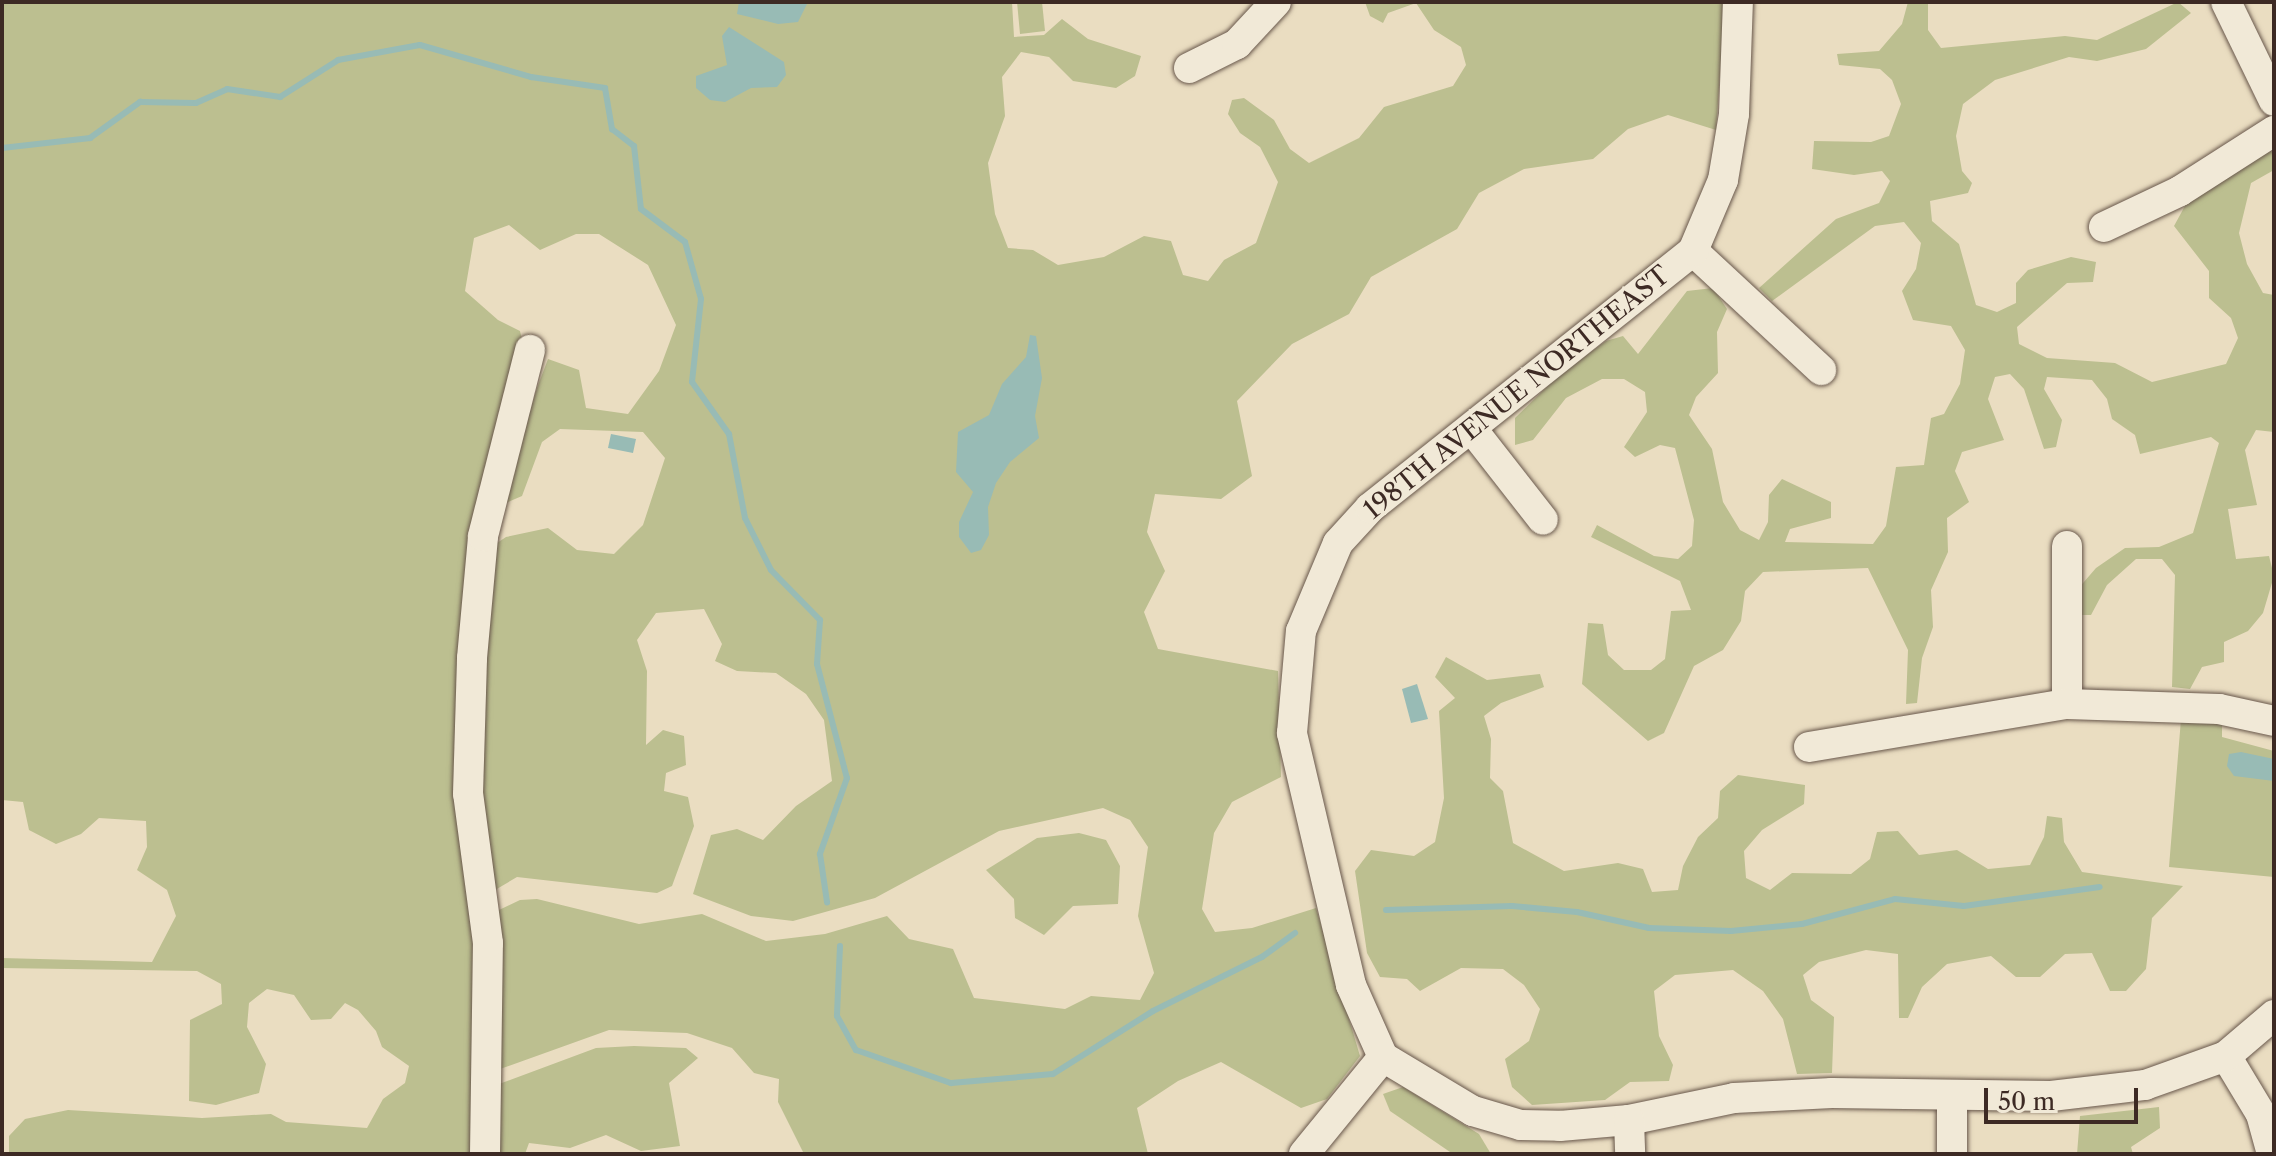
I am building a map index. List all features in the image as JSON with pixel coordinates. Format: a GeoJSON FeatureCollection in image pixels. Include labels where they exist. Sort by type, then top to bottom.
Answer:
{"type":"FeatureCollection","features":[{"type":"Feature","properties":{"kind":"street"},"geometry":{"type":"LineString","coordinates":[[1189,68],[1237,44],[1276,2]]}},
{"type":"Feature","properties":{"kind":"street","name":"198TH AVENUE NORTHEAST"},"geometry":{"type":"LineString","coordinates":[[1383,1057],[1351,985],[1317,855],[1292,733],[1293,684],[1301,631],[1338,543],[1370,508],[1693,251],[1723,180],[1734,114],[1738,2]]}},
{"type":"Feature","properties":{"kind":"street"},"geometry":{"type":"LineString","coordinates":[[2226,2],[2274,101]]}},
{"type":"Feature","properties":{"kind":"street"},"geometry":{"type":"LineString","coordinates":[[2104,227],[2180,191],[2274,131]]}},
{"type":"Feature","properties":{"kind":"street"},"geometry":{"type":"LineString","coordinates":[[1693,251],[1821,370]]}},
{"type":"Feature","properties":{"kind":"street"},"geometry":{"type":"LineString","coordinates":[[485,1154],[488,943],[468,794],[472,658],[483,536],[530,350]]}},
{"type":"Feature","properties":{"kind":"street"},"geometry":{"type":"LineString","coordinates":[[1472,429],[1543,520]]}},
{"type":"Feature","properties":{"kind":"street"},"geometry":{"type":"LineString","coordinates":[[2067,546],[2067,704]]}},
{"type":"Feature","properties":{"kind":"street"},"geometry":{"type":"LineString","coordinates":[[1809,747],[2067,704],[2219,709],[2274,721]]}},
{"type":"Feature","properties":{"kind":"street"},"geometry":{"type":"LineString","coordinates":[[1304,1154],[1383,1057],[1473,1111],[1521,1125],[1629,1120],[1734,1098],[1832,1093],[2051,1096],[2145,1085],[2226,1056],[2274,1015]]}},
{"type":"Feature","properties":{"kind":"street"},"geometry":{"type":"LineString","coordinates":[[2226,1056],[2261,1114],[2272,1154]]}},
{"type":"Feature","properties":{"kind":"street"},"geometry":{"type":"LineString","coordinates":[[1952,1097],[1952,1154]]}},
{"type":"Feature","properties":{"kind":"street"},"geometry":{"type":"LineString","coordinates":[[1629,1120],[1630,1154]]}},
{"type":"Feature","properties":{"kind":"green space"},"geometry":{"type":"Polygon","coordinates":[[[2,2],[1012,2],[1014,37],[1044,35],[1062,19],[1088,39],[1141,56],[1135,76],[1116,88],[1073,81],[1049,57],[1021,52],[1002,77],[1005,116],[988,163],[995,214],[1008,248],[1033,250],[1058,265],[1104,257],[1144,236],[1171,241],[1183,275],[1208,281],[1224,260],[1256,243],[1278,182],[1260,147],[1240,133],[1228,114],[1232,100],[1244,98],[1274,120],[1290,149],[1309,163],[1359,138],[1384,107],[1453,86],[1466,65],[1461,47],[1434,30],[1416,3],[1388,13],[1383,23],[1370,16],[1365,2],[1725,2],[1716,130],[1668,115],[1628,129],[1593,159],[1524,169],[1479,193],[1457,229],[1371,277],[1349,314],[1292,344],[1237,401],[1252,476],[1221,499],[1155,494],[1147,532],[1165,571],[1144,612],[1158,649],[1278,671],[1281,777],[1232,802],[1214,833],[1202,909],[1215,932],[1252,928],[1316,908],[1360,1056],[1327,1099],[1301,1108],[1221,1062],[1178,1081],[1137,1108],[1148,1154],[804,1154],[778,1102],[779,1079],[754,1073],[732,1048],[687,1033],[609,1030],[500,1069],[499,910],[520,900],[537,899],[639,924],[702,914],[766,941],[825,934],[887,916],[909,939],[953,949],[974,998],[1065,1009],[1091,996],[1140,1000],[1154,973],[1138,916],[1148,847],[1130,820],[1103,808],[999,831],[875,898],[793,921],[751,916],[693,894],[711,835],[737,829],[763,840],[796,806],[832,781],[824,720],[806,694],[776,673],[737,671],[715,661],[722,644],[704,609],[656,613],[637,640],[647,671],[646,745],[663,730],[684,736],[686,765],[666,773],[664,791],[688,797],[694,826],[672,886],[657,893],[517,877],[490,893],[478,761],[491,547],[506,537],[548,528],[577,550],[614,554],[643,525],[665,458],[643,432],[560,429],[542,442],[522,496],[501,505],[537,388],[548,359],[579,370],[586,408],[628,414],[659,371],[676,325],[648,265],[599,234],[576,234],[540,250],[509,225],[474,238],[465,291],[498,320],[520,331],[524,348],[475,516],[460,693],[460,846],[478,924],[479,1154],[9,1154],[9,1136],[25,1119],[68,1110],[202,1118],[271,1114],[286,1122],[367,1128],[383,1099],[405,1083],[409,1066],[382,1047],[376,1031],[358,1010],[345,1003],[331,1019],[311,1020],[294,995],[267,989],[249,1003],[247,1027],[266,1064],[259,1093],[216,1105],[189,1101],[190,1020],[222,1004],[221,984],[197,971],[2,968],[2,958],[152,962],[176,916],[167,890],[137,870],[147,847],[146,821],[99,818],[81,834],[56,844],[29,830],[23,802],[2,800],[2,2]]]}},
{"type":"Feature","properties":{"kind":"green space"},"geometry":{"type":"Polygon","coordinates":[[[1017,2],[1042,2],[1045,31],[1020,34],[1017,2]]]}},
{"type":"Feature","properties":{"kind":"green space"},"geometry":{"type":"Polygon","coordinates":[[[1908,2],[1928,2],[1928,30],[1941,48],[2065,36],[2097,40],[2178,2],[2191,13],[2146,49],[2097,61],[2069,57],[1995,80],[1963,104],[1956,136],[1962,171],[1972,183],[1968,193],[1930,201],[1932,221],[1959,244],[1976,305],[1997,312],[2016,303],[2016,283],[2028,270],[2071,257],[2096,262],[2093,282],[2067,283],[2017,327],[2019,344],[2047,358],[2115,363],[2152,382],[2226,364],[2238,338],[2231,318],[2209,298],[2209,271],[2174,226],[2186,204],[2268,146],[2274,155],[2274,170],[2251,183],[2239,233],[2247,264],[2263,293],[2274,295],[2274,432],[2256,430],[2245,450],[2257,505],[2228,509],[2236,559],[2269,556],[2274,576],[2263,613],[2248,631],[2224,642],[2224,662],[2202,667],[2190,689],[2172,687],[2175,575],[2162,559],[2136,559],[2107,585],[2091,615],[2079,615],[2077,590],[2096,568],[2125,548],[2159,547],[2193,533],[2219,443],[2211,437],[2140,454],[2135,435],[2112,419],[2107,399],[2092,380],[2047,377],[2044,389],[2062,420],[2056,447],[2044,449],[2024,389],[2010,374],[1995,377],[1988,399],[2004,440],[1962,452],[1955,471],[1969,502],[1947,518],[1948,552],[1931,590],[1933,627],[1922,658],[1917,703],[1906,704],[1908,650],[1868,568],[1763,572],[1745,591],[1741,621],[1723,650],[1694,666],[1664,733],[1648,741],[1582,684],[1588,623],[1603,624],[1608,655],[1624,670],[1651,670],[1665,659],[1671,611],[1691,610],[1680,581],[1591,537],[1597,525],[1654,556],[1678,559],[1692,546],[1694,520],[1675,448],[1660,445],[1635,457],[1624,447],[1647,412],[1645,392],[1624,379],[1602,379],[1566,398],[1533,440],[1515,445],[1515,418],[1558,376],[1606,341],[1623,336],[1638,354],[1687,291],[1713,288],[1727,309],[1717,332],[1718,373],[1696,397],[1689,415],[1712,449],[1723,502],[1740,530],[1759,540],[1768,522],[1769,495],[1782,479],[1831,502],[1831,518],[1790,529],[1785,542],[1873,544],[1886,526],[1896,467],[1924,465],[1931,418],[1944,414],[1960,384],[1965,350],[1951,326],[1913,320],[1902,291],[1916,269],[1921,243],[1904,222],[1875,226],[1772,301],[1759,288],[1836,219],[1879,203],[1890,181],[1882,171],[1854,175],[1812,169],[1814,141],[1871,142],[1889,136],[1901,104],[1892,80],[1880,69],[1839,65],[1837,54],[1879,51],[1902,24],[1908,2]]]}},
{"type":"Feature","properties":{"kind":"green space"},"geometry":{"type":"Polygon","coordinates":[[[1446,657],[1487,680],[1540,674],[1544,687],[1501,703],[1484,716],[1491,739],[1490,778],[1503,791],[1513,843],[1564,871],[1618,863],[1643,869],[1652,892],[1678,890],[1683,866],[1698,837],[1718,818],[1720,791],[1738,775],[1805,785],[1804,804],[1762,830],[1744,851],[1746,878],[1770,890],[1792,873],[1851,874],[1870,859],[1877,832],[1898,831],[1919,855],[1957,850],[1988,869],[2030,865],[2044,837],[2047,816],[2062,818],[2064,842],[2082,872],[2183,886],[2152,918],[2146,969],[2126,991],[2110,991],[2092,953],[2065,954],[2040,977],[2016,977],[1991,956],[1947,964],[1922,987],[1908,1018],[1899,1018],[1898,954],[1866,950],[1819,962],[1803,975],[1811,1000],[1834,1017],[1832,1073],[1797,1074],[1783,1019],[1763,991],[1733,970],[1675,975],[1654,991],[1659,1036],[1673,1065],[1669,1081],[1630,1082],[1605,1100],[1532,1105],[1512,1087],[1505,1059],[1529,1041],[1540,1009],[1524,985],[1503,969],[1461,968],[1420,991],[1407,979],[1380,977],[1367,953],[1355,871],[1371,850],[1414,856],[1435,842],[1444,798],[1439,711],[1455,698],[1435,677],[1446,657]]]}},
{"type":"Feature","properties":{"kind":"green space"},"geometry":{"type":"Polygon","coordinates":[[[2181,719],[2222,724],[2222,737],[2274,751],[2274,877],[2169,867],[2181,719]]]}},
{"type":"Feature","properties":{"kind":"green space"},"geometry":{"type":"Polygon","coordinates":[[[1079,833],[1106,840],[1120,866],[1118,904],[1073,906],[1044,935],[1015,918],[1014,899],[986,870],[1037,838],[1079,833]]]}},
{"type":"Feature","properties":{"kind":"green space"},"geometry":{"type":"Polygon","coordinates":[[[596,1048],[686,1048],[698,1058],[669,1083],[680,1146],[641,1151],[606,1135],[570,1148],[529,1143],[525,1154],[494,1154],[499,1084],[596,1048]]]}},
{"type":"Feature","properties":{"kind":"green space"},"geometry":{"type":"Polygon","coordinates":[[[1403,1087],[1479,1134],[1491,1154],[1453,1154],[1390,1111],[1383,1094],[1403,1087]]]}},
{"type":"Feature","properties":{"kind":"green space"},"geometry":{"type":"Polygon","coordinates":[[[2159,1107],[2160,1128],[2131,1147],[2133,1154],[2077,1154],[2080,1116],[2159,1107]]]}},
{"type":"Feature","properties":{"kind":"water"},"geometry":{"type":"Polygon","coordinates":[[[739,2],[808,2],[798,22],[778,24],[737,14],[739,2]]]}},
{"type":"Feature","properties":{"kind":"water"},"geometry":{"type":"Polygon","coordinates":[[[729,27],[784,62],[786,75],[777,87],[751,88],[725,102],[710,100],[696,88],[696,76],[727,65],[722,36],[729,27]]]}},
{"type":"Feature","properties":{"kind":"water"},"geometry":{"type":"Polygon","coordinates":[[[1030,335],[1036,336],[1042,378],[1035,416],[1039,438],[1010,462],[996,483],[988,507],[989,535],[981,550],[971,553],[959,537],[959,522],[973,492],[956,472],[958,432],[989,415],[1002,384],[1026,357],[1030,335]]]}},
{"type":"Feature","properties":{"kind":"water"},"geometry":{"type":"Polygon","coordinates":[[[611,434],[636,439],[633,453],[608,448],[611,434]]]}},
{"type":"Feature","properties":{"kind":"water"},"geometry":{"type":"Polygon","coordinates":[[[1417,684],[1428,719],[1411,723],[1402,689],[1417,684]]]}},
{"type":"Feature","properties":{"kind":"water"},"geometry":{"type":"Polygon","coordinates":[[[2241,752],[2274,759],[2274,781],[2234,776],[2227,766],[2229,754],[2241,752]]]}},
{"type":"Feature","properties":{"kind":"waterway"},"geometry":{"type":"LineString","coordinates":[[2,148],[90,138],[140,102],[196,103],[227,89],[280,97],[338,60],[420,45],[531,77],[605,88],[612,129],[634,146],[641,209],[685,242],[701,299],[692,382],[729,434],[745,518],[771,570],[820,620],[817,664],[847,778],[820,854],[827,902]]}},
{"type":"Feature","properties":{"kind":"waterway"},"geometry":{"type":"LineString","coordinates":[[1386,910],[1512,906],[1577,912],[1649,928],[1731,931],[1802,924],[1895,899],[1964,906],[2100,887]]}},
{"type":"Feature","properties":{"kind":"waterway"},"geometry":{"type":"LineString","coordinates":[[840,946],[837,1016],[856,1050],[951,1083],[1053,1074],[1153,1011],[1262,957],[1295,933]]}}]}
